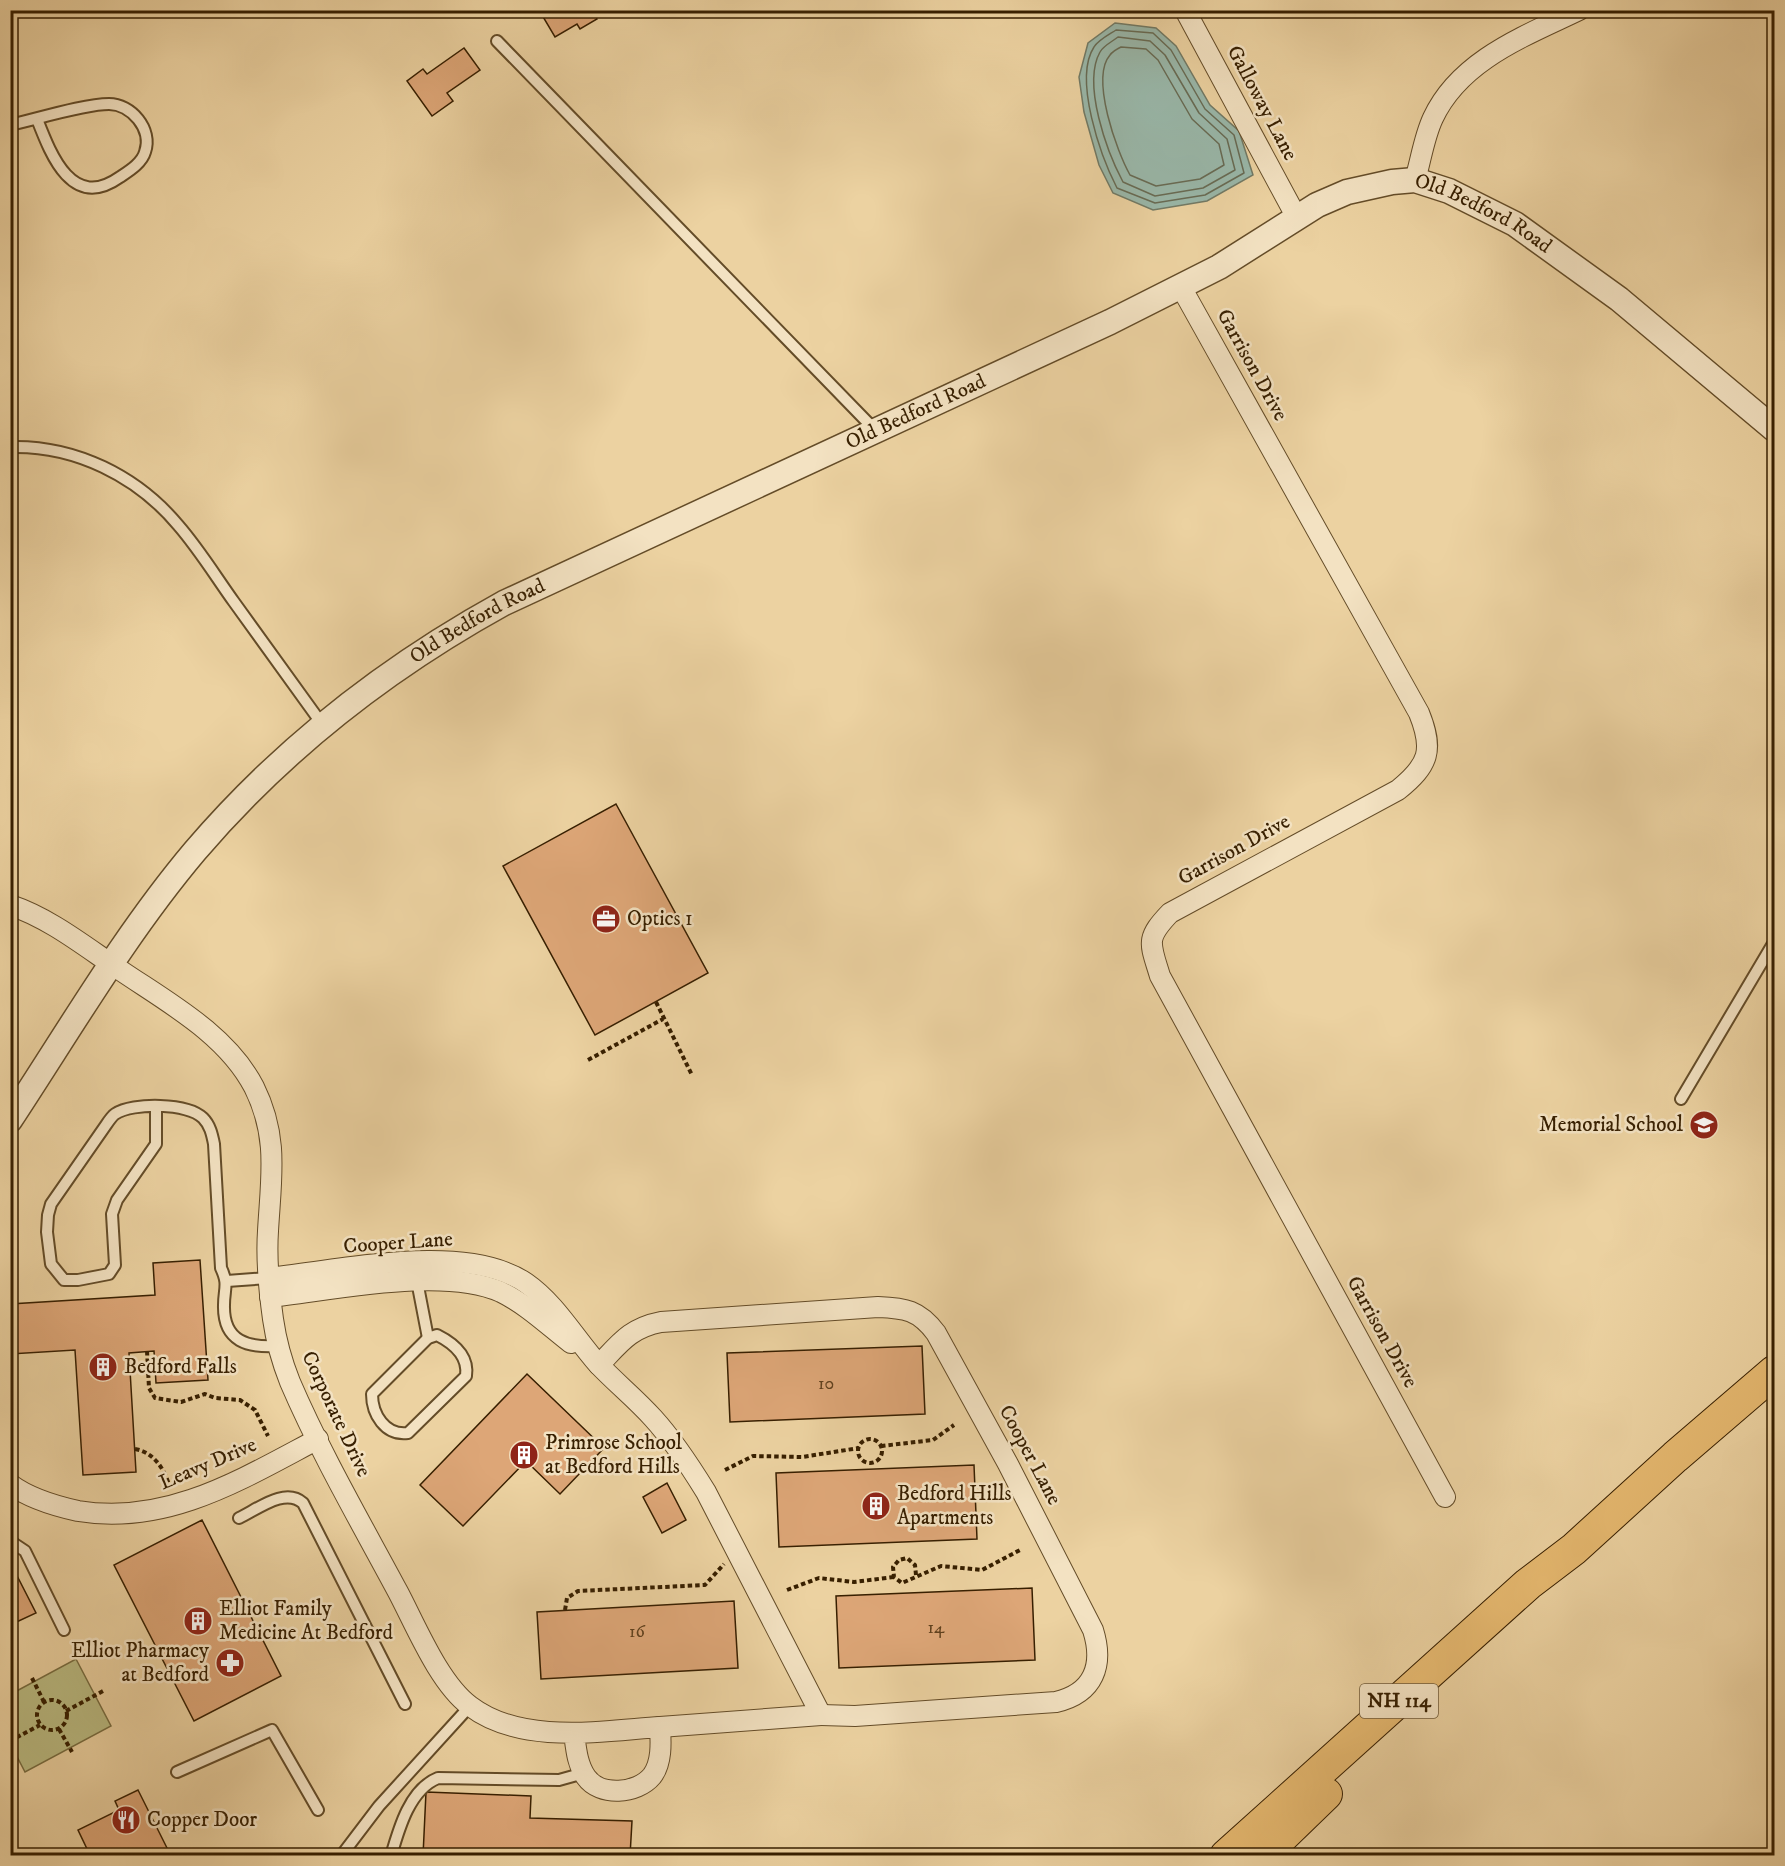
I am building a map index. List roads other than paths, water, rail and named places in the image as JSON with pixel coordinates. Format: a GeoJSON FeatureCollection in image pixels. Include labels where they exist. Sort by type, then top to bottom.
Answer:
{"type":"FeatureCollection","features":[{"type":"Feature","properties":{"kind":"main road","name":"NH 114"},"geometry":{"type":"LineString","coordinates":[[1226,1856],[1528,1584],[1574,1549],[1675,1457],[1774,1372]]}},
{"type":"Feature","properties":{"kind":"main road","name":"NH 114"},"geometry":{"type":"LineString","coordinates":[[1262,1856],[1530,1600],[1574,1549]]}},
{"type":"Feature","properties":{"kind":"street","name":"Galloway Lane"},"geometry":{"type":"LineString","coordinates":[[1185,10],[1297,218]]}},
{"type":"Feature","properties":{"kind":"street"},"geometry":{"type":"LineString","coordinates":[[1415,180],[1432,120],[1451,89],[1463,76],[1492,55],[1580,10]]}},
{"type":"Feature","properties":{"kind":"street","name":"Old Bedford Road"},"geometry":{"type":"LineString","coordinates":[[10,1120],[111,964],[195,852],[286,755],[322,724],[389,673],[445,636],[504,603],[877,431],[1181,287],[1219,267],[1317,205],[1347,192],[1392,182],[1415,180],[1449,191],[1515,224],[1620,299],[1774,429]]}},
{"type":"Feature","properties":{"kind":"street","name":"Garrison Drive"},"geometry":{"type":"LineString","coordinates":[[1181,287],[1419,713],[1427,733],[1428,756],[1415,776],[1398,790],[1170,912],[1153,931],[1151,947],[1160,976],[1445,1497]]}},
{"type":"Feature","properties":{"kind":"street"},"geometry":{"type":"LineString","coordinates":[[10,904],[26,910],[111,964]]}},
{"type":"Feature","properties":{"kind":"street","name":"Corporate Drive"},"geometry":{"type":"LineString","coordinates":[[111,964],[193,1020],[225,1047],[252,1084],[268,1124],[272,1146],[269,1287],[279,1346],[289,1380],[431,1653],[451,1685],[470,1706],[516,1726],[574,1733],[660,1727]]}},
{"type":"Feature","properties":{"kind":"street","name":"Cooper Lane"},"geometry":{"type":"LineString","coordinates":[[269,1287],[414,1261],[488,1265],[510,1274],[543,1298],[599,1365],[654,1419],[688,1463],[821,1715]]}},
{"type":"Feature","properties":{"kind":"street","name":"Cooper Lane"},"geometry":{"type":"LineString","coordinates":[[269,1287],[417,1281],[467,1282],[501,1292],[518,1302],[599,1365]]}},
{"type":"Feature","properties":{"kind":"street","name":"Cooper Lane"},"geometry":{"type":"LineString","coordinates":[[599,1365],[632,1331],[642,1325],[661,1322],[878,1307],[912,1311],[925,1318],[936,1333],[1008,1464],[1093,1630],[1099,1658],[1095,1672],[1080,1692],[1056,1701],[660,1727]]}},
{"type":"Feature","properties":{"kind":"street","name":"Leavy Drive"},"geometry":{"type":"LineString","coordinates":[[10,1484],[47,1503],[65,1508],[112,1514],[152,1512],[187,1503],[224,1488],[318,1439]]}},
{"type":"Feature","properties":{"kind":"street"},"geometry":{"type":"LineString","coordinates":[[574,1733],[578,1758],[584,1773],[599,1787],[612,1791],[640,1785],[652,1776],[658,1764],[660,1727]]}},
{"type":"Feature","properties":{"kind":"lane"},"geometry":{"type":"LineString","coordinates":[[497,41],[877,431]]}},
{"type":"Feature","properties":{"kind":"lane"},"geometry":{"type":"LineString","coordinates":[[10,125],[37,119],[110,104],[126,108],[138,117],[146,134],[146,151],[135,166],[111,183],[98,188],[81,186],[60,168],[37,119]]}},
{"type":"Feature","properties":{"kind":"lane"},"geometry":{"type":"LineString","coordinates":[[10,447],[27,446],[79,457],[104,467],[147,494],[180,526],[322,724]]}},
{"type":"Feature","properties":{"kind":"lane"},"geometry":{"type":"LineString","coordinates":[[1681,1099],[1774,942]]}},
{"type":"Feature","properties":{"kind":"lane"},"geometry":{"type":"LineString","coordinates":[[156,1107],[156,1144],[117,1200],[112,1214],[115,1265],[109,1274],[64,1280],[51,1264],[47,1232],[51,1204],[115,1114],[129,1109],[156,1107],[190,1109],[203,1118],[211,1129],[221,1268],[227,1281],[224,1305],[232,1334],[249,1346],[279,1346]]}},
{"type":"Feature","properties":{"kind":"lane"},"geometry":{"type":"LineString","coordinates":[[227,1281],[269,1287]]}},
{"type":"Feature","properties":{"kind":"lane"},"geometry":{"type":"LineString","coordinates":[[417,1281],[428,1338]]}},
{"type":"Feature","properties":{"kind":"lane"},"geometry":{"type":"LineString","coordinates":[[436,1335],[461,1353],[466,1363],[466,1376],[408,1433],[391,1431],[378,1419],[372,1406],[372,1394],[428,1338],[436,1335]]}},
{"type":"Feature","properties":{"kind":"lane"},"geometry":{"type":"LineString","coordinates":[[239,1518],[287,1495],[296,1497],[303,1503],[405,1704]]}},
{"type":"Feature","properties":{"kind":"lane"},"geometry":{"type":"LineString","coordinates":[[11,1542],[25,1551],[64,1630]]}},
{"type":"Feature","properties":{"kind":"lane"},"geometry":{"type":"LineString","coordinates":[[341,1856],[379,1806],[470,1706]]}},
{"type":"Feature","properties":{"kind":"lane"},"geometry":{"type":"LineString","coordinates":[[177,1773],[272,1730],[318,1810]]}},
{"type":"Feature","properties":{"kind":"lane"},"geometry":{"type":"LineString","coordinates":[[391,1856],[415,1797],[427,1782],[438,1778],[559,1780],[584,1773]]}},
{"type":"Feature","properties":{"kind":"water"},"geometry":{"type":"Polygon","coordinates":[[[1115,23],[1156,28],[1176,46],[1210,105],[1239,131],[1253,175],[1207,201],[1153,210],[1113,193],[1099,165],[1084,112],[1079,77],[1088,43],[1115,23]]]}},
{"type":"Feature","properties":{"kind":"place","name":"Optics 1"},"geometry":{"type":"Point","coordinates":[606,919]}},
{"type":"Feature","properties":{"kind":"place","name":"Memorial School"},"geometry":{"type":"Point","coordinates":[1704,1125]}},
{"type":"Feature","properties":{"kind":"place","name":"Bedford Falls"},"geometry":{"type":"Point","coordinates":[103,1367]}},
{"type":"Feature","properties":{"kind":"place","name":"Primrose School at Bedford Hills"},"geometry":{"type":"Point","coordinates":[524,1455]}},
{"type":"Feature","properties":{"kind":"place","name":"Bedford Hills Apartments"},"geometry":{"type":"Point","coordinates":[876,1506]}},
{"type":"Feature","properties":{"kind":"place","name":"Elliot Family Medicine At Bedford"},"geometry":{"type":"Point","coordinates":[198,1621]}},
{"type":"Feature","properties":{"kind":"place","name":"Elliot Pharmacy at Bedford"},"geometry":{"type":"Point","coordinates":[230,1663]}},
{"type":"Feature","properties":{"kind":"place","name":"Copper Door"},"geometry":{"type":"Point","coordinates":[126,1820]}}]}
